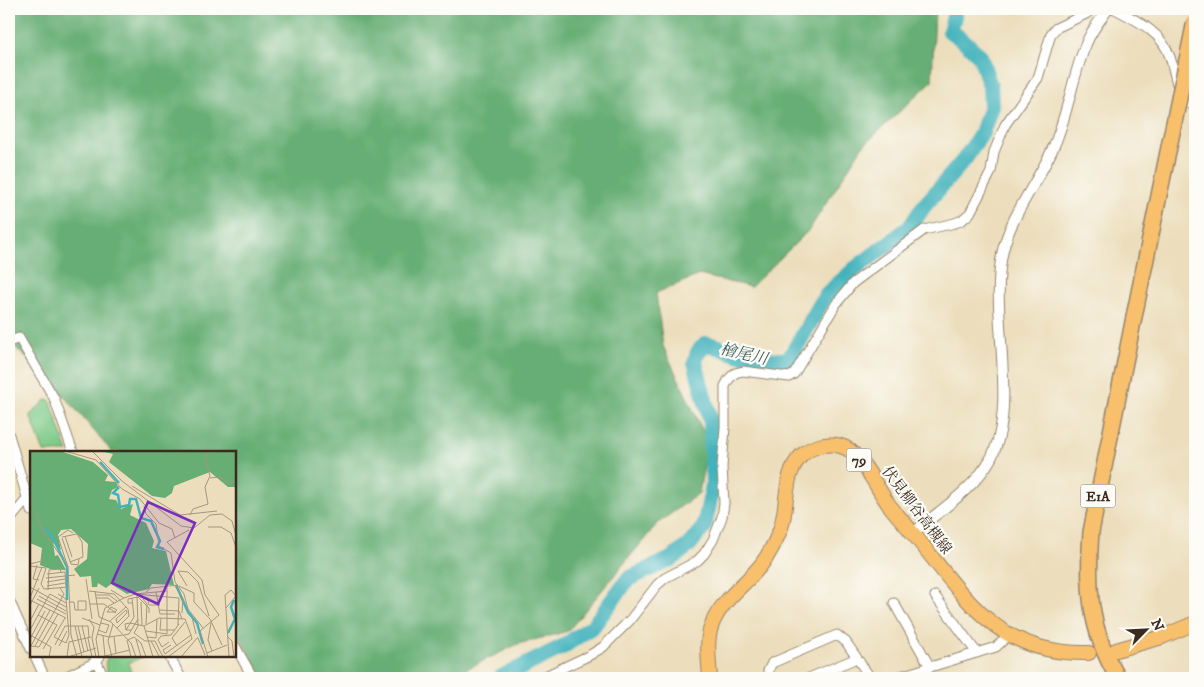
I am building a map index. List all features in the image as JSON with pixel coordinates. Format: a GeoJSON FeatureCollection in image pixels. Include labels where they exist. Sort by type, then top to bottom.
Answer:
{"type":"FeatureCollection","features":[{"type":"Feature","properties":{"kind":"highway","name":"E1A"},"geometry":{"type":"LineString","coordinates":[[1118,678],[1105,654],[1091,609],[1089,560],[1092,523],[1195,21]]}},
{"type":"Feature","properties":{"kind":"main road","name":"伏見柳谷高槻線"},"geometry":{"type":"LineString","coordinates":[[710,678],[708,643],[712,623],[738,589],[769,554],[780,531],[791,471],[801,456],[810,450],[824,445],[838,445],[848,449],[864,465],[889,505],[972,606],[995,626],[1021,642],[1047,650],[1072,654],[1089,653]]}},
{"type":"Feature","properties":{"kind":"main road"},"geometry":{"type":"LineString","coordinates":[[1116,650],[1162,638],[1195,623]]}},
{"type":"Feature","properties":{"kind":"street"},"geometry":{"type":"LineString","coordinates":[[541,678],[603,647],[630,620],[657,585],[665,578],[697,561],[713,540],[722,517],[724,502],[722,467],[725,427],[725,386],[729,379],[735,373],[743,371],[789,377],[794,374],[836,304],[853,283],[924,230],[955,223],[970,213],[991,172],[994,152],[1005,125],[1038,78],[1050,34],[1056,28],[1086,14],[1092,9]]}},
{"type":"Feature","properties":{"kind":"street"},"geometry":{"type":"LineString","coordinates":[[913,532],[961,493],[976,477],[990,460],[998,439],[1002,414],[999,296],[1003,250],[1010,229],[1062,128],[1086,43],[1108,9]]}},
{"type":"Feature","properties":{"kind":"street"},"geometry":{"type":"LineString","coordinates":[[1115,9],[1146,25],[1159,40],[1169,54],[1177,89],[1184,102],[1195,106]]}},
{"type":"Feature","properties":{"kind":"street"},"geometry":{"type":"LineString","coordinates":[[9,342],[19,338],[54,398],[73,451]]}},
{"type":"Feature","properties":{"kind":"street"},"geometry":{"type":"LineString","coordinates":[[9,436],[30,508]]}},
{"type":"Feature","properties":{"kind":"street"},"geometry":{"type":"LineString","coordinates":[[9,521],[27,499]]}},
{"type":"Feature","properties":{"kind":"street"},"geometry":{"type":"LineString","coordinates":[[936,596],[977,653]]}},
{"type":"Feature","properties":{"kind":"street"},"geometry":{"type":"LineString","coordinates":[[9,600],[30,647]]}},
{"type":"Feature","properties":{"kind":"street"},"geometry":{"type":"LineString","coordinates":[[894,603],[930,667]]}},
{"type":"Feature","properties":{"kind":"street"},"geometry":{"type":"LineString","coordinates":[[771,678],[768,670],[772,663],[837,635],[846,642],[868,676],[872,678]]}},
{"type":"Feature","properties":{"kind":"street"},"geometry":{"type":"LineString","coordinates":[[894,678],[996,647],[1010,635]]}},
{"type":"Feature","properties":{"kind":"street"},"geometry":{"type":"LineString","coordinates":[[236,648],[253,678]]}},
{"type":"Feature","properties":{"kind":"street"},"geometry":{"type":"LineString","coordinates":[[34,657],[45,678]]}},
{"type":"Feature","properties":{"kind":"street"},"geometry":{"type":"LineString","coordinates":[[170,657],[181,678]]}},
{"type":"Feature","properties":{"kind":"street"},"geometry":{"type":"LineString","coordinates":[[63,678],[97,658],[104,678]]}},
{"type":"Feature","properties":{"kind":"street"},"geometry":{"type":"LineString","coordinates":[[809,678],[857,658]]}},
{"type":"Feature","properties":{"kind":"green space"},"geometry":{"type":"Polygon","coordinates":[[[9,9],[935,9],[932,81],[862,147],[809,230],[751,287],[699,275],[656,293],[663,346],[708,442],[699,493],[657,524],[568,631],[518,644],[448,678],[263,678],[236,631],[236,451],[111,451],[61,392],[9,341],[9,9]]]}},
{"type":"Feature","properties":{"kind":"green space"},"geometry":{"type":"Polygon","coordinates":[[[46,400],[50,400],[68,451],[44,451],[30,415],[46,400]]]}},
{"type":"Feature","properties":{"kind":"green space"},"geometry":{"type":"Polygon","coordinates":[[[107,657],[143,657],[128,663],[133,678],[110,678],[106,670],[107,657]]]}},
{"type":"Feature","properties":{"kind":"waterway","name":"檜尾川"},"geometry":{"type":"LineString","coordinates":[[500,678],[564,646],[593,626],[628,579],[673,558],[689,545],[704,527],[713,485],[711,423],[695,362],[698,352],[705,344],[752,357],[776,360],[789,359],[826,295],[856,268],[910,227],[924,206],[964,160],[982,133],[991,106],[990,86],[980,56],[950,31],[956,9]]}}]}
